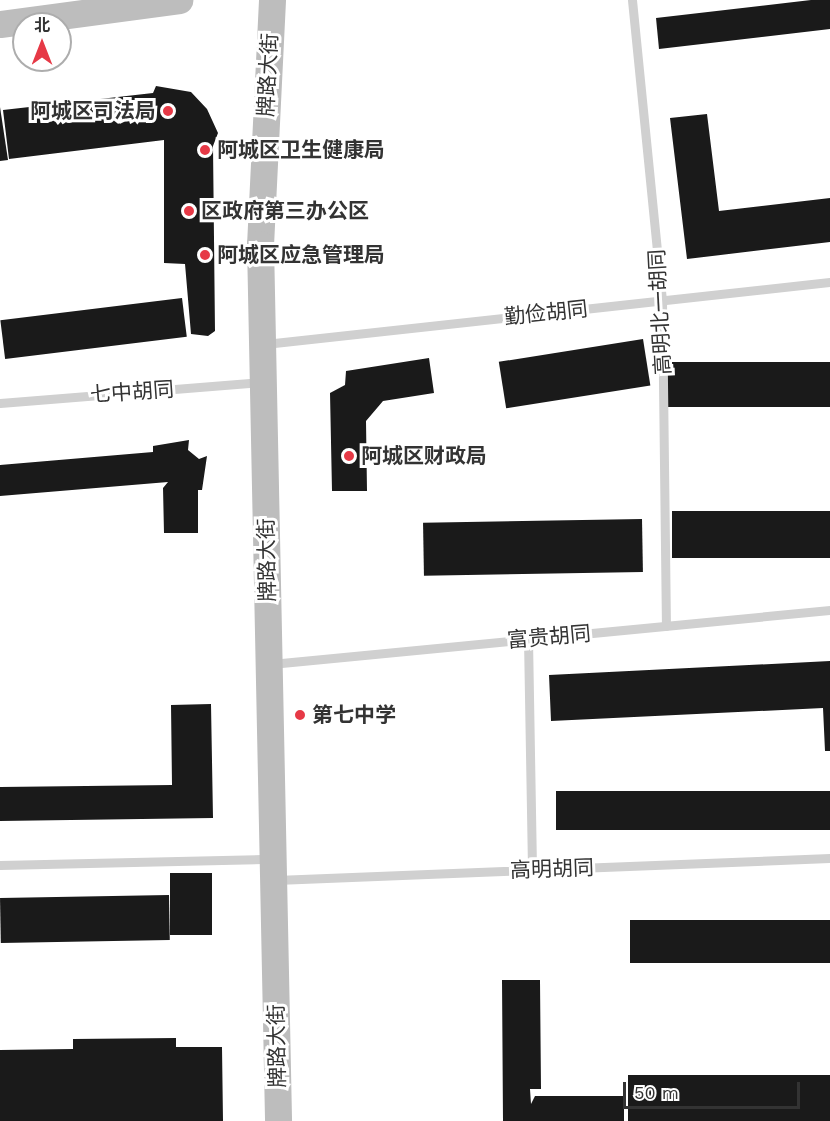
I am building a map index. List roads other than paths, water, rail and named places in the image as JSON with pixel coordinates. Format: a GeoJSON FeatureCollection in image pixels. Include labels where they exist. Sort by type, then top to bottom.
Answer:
{"type":"FeatureCollection","features":[{"type":"Feature","properties":{"kind":"street"},"geometry":{"type":"LineString","coordinates":[[0,24],[179,0]]}},
{"type":"Feature","properties":{"kind":"street","name":"牌路大街"},"geometry":{"type":"LineString","coordinates":[[272,0],[260,244],[278,1121]]}},
{"type":"Feature","properties":{"kind":"lane","name":"高明北一胡同"},"geometry":{"type":"LineString","coordinates":[[632,0],[662,301],[666,626]]}},
{"type":"Feature","properties":{"kind":"lane","name":"勤俭胡同"},"geometry":{"type":"LineString","coordinates":[[262,344],[830,282]]}},
{"type":"Feature","properties":{"kind":"lane","name":"七中胡同"},"geometry":{"type":"LineString","coordinates":[[0,403],[263,382]]}},
{"type":"Feature","properties":{"kind":"lane","name":"富贵胡同"},"geometry":{"type":"LineString","coordinates":[[269,664],[830,610]]}},
{"type":"Feature","properties":{"kind":"lane"},"geometry":{"type":"LineString","coordinates":[[528,639],[532,870]]}},
{"type":"Feature","properties":{"kind":"lane","name":"高明胡同"},"geometry":{"type":"LineString","coordinates":[[0,865],[273,870],[532,870],[830,858]]}},
{"type":"Feature","properties":{"kind":"place","name":"阿城区司法局"},"geometry":{"type":"Point","coordinates":[168,111]}},
{"type":"Feature","properties":{"kind":"place","name":"阿城区卫生健康局"},"geometry":{"type":"Point","coordinates":[205,150]}},
{"type":"Feature","properties":{"kind":"place","name":"区政府第三办公区"},"geometry":{"type":"Point","coordinates":[189,211]}},
{"type":"Feature","properties":{"kind":"place","name":"阿城区应急管理局"},"geometry":{"type":"Point","coordinates":[205,255]}},
{"type":"Feature","properties":{"kind":"place","name":"阿城区财政局"},"geometry":{"type":"Point","coordinates":[349,456]}},
{"type":"Feature","properties":{"kind":"place","name":"第七中学"},"geometry":{"type":"Point","coordinates":[300,715]}}]}
